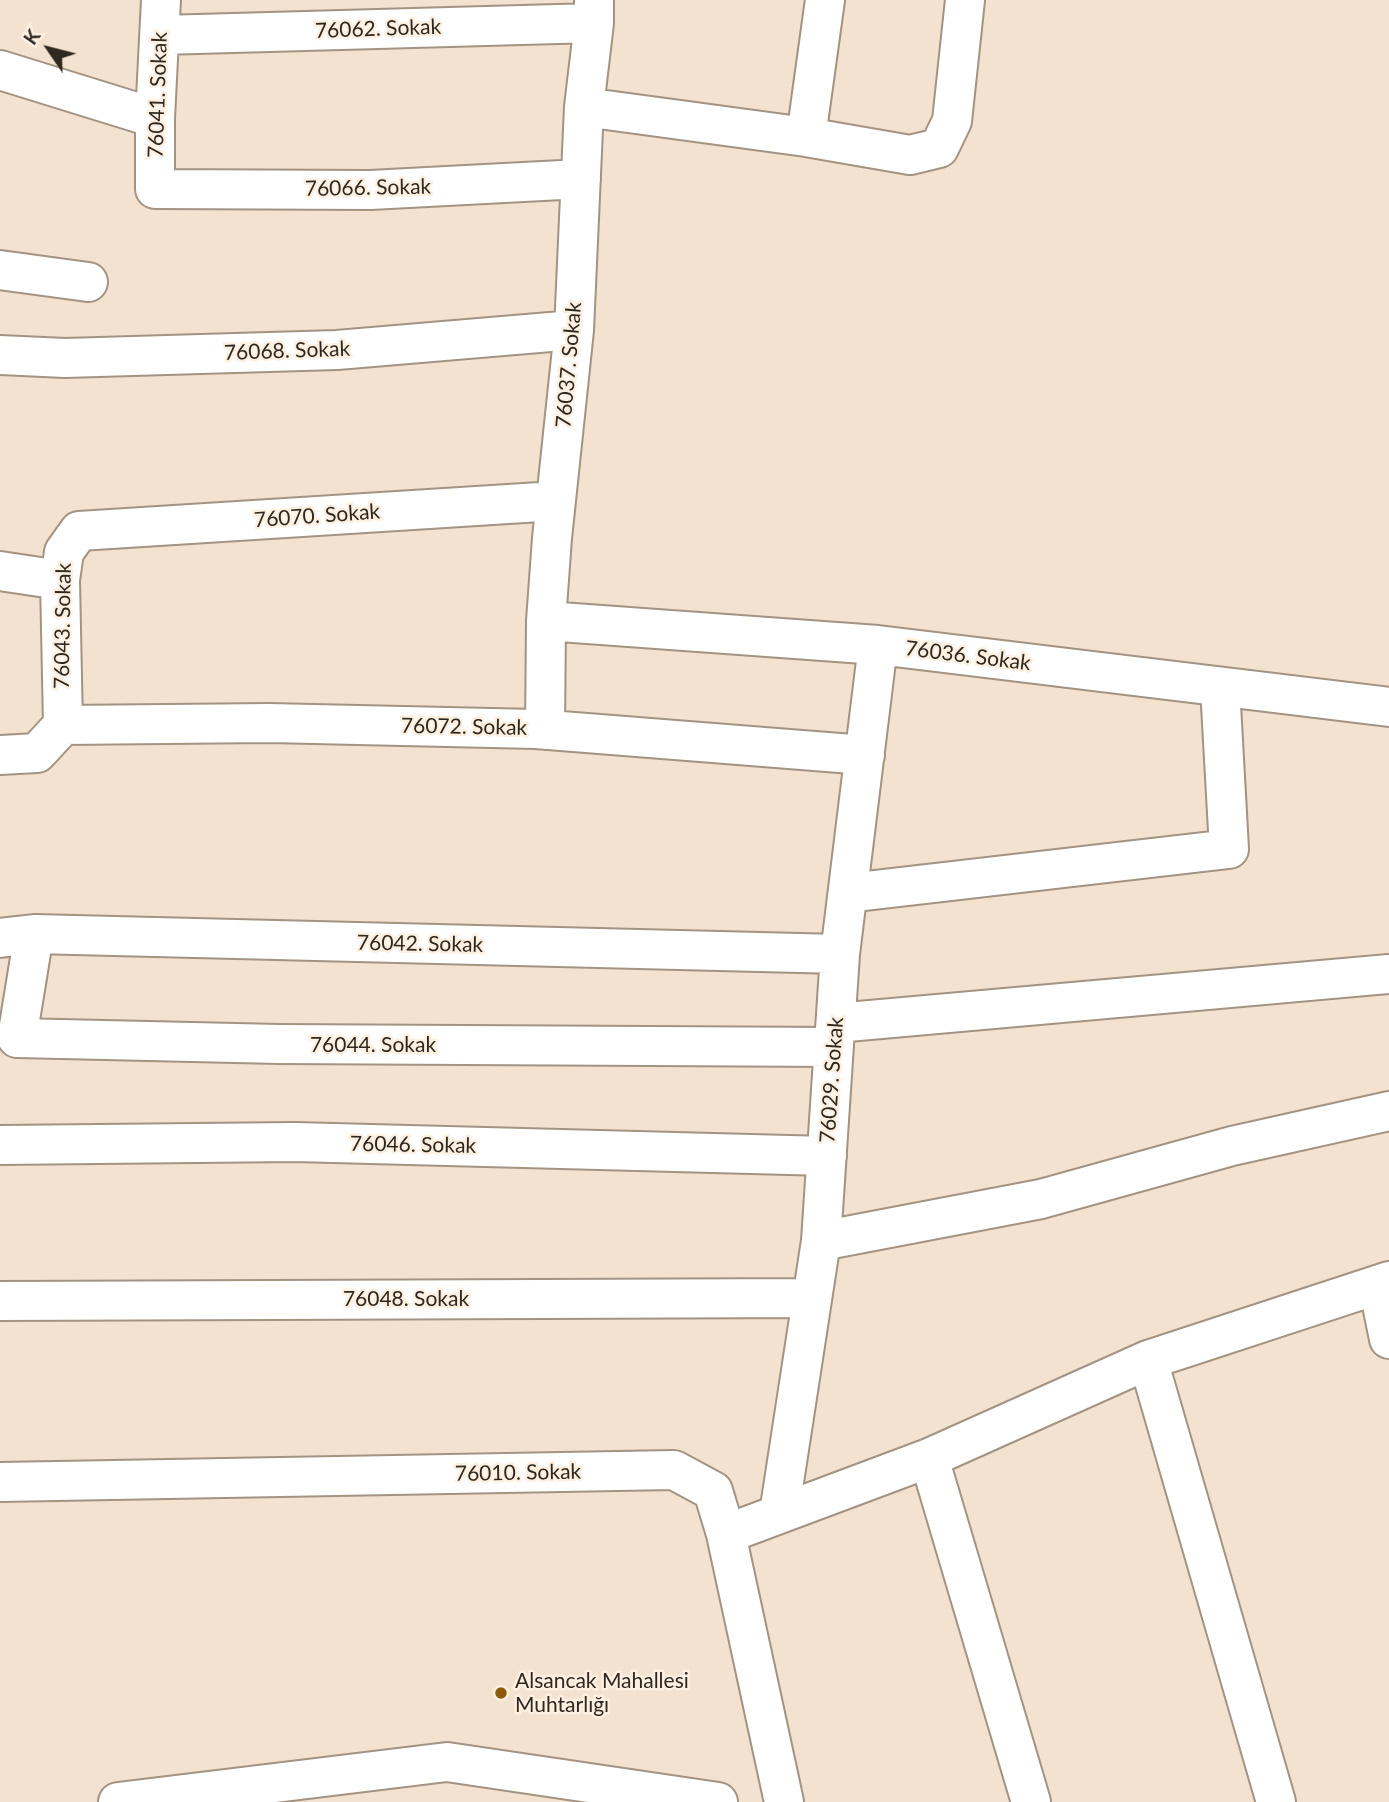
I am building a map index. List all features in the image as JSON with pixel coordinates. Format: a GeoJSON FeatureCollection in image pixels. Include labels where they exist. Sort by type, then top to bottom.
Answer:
{"type":"FeatureCollection","features":[{"type":"Feature","properties":{"kind":"street"},"geometry":{"type":"LineString","coordinates":[[806,137],[825,0]]}},
{"type":"Feature","properties":{"kind":"street"},"geometry":{"type":"LineString","coordinates":[[584,107],[806,137],[910,155],[939,148],[952,121],[965,0]]}},
{"type":"Feature","properties":{"kind":"street","name":"76062. Sokak"},"geometry":{"type":"LineString","coordinates":[[161,18],[594,12]]}},
{"type":"Feature","properties":{"kind":"street","name":"76037. Sokak"},"geometry":{"type":"LineString","coordinates":[[545,730],[546,621],[574,330],[584,107],[594,12]]}},
{"type":"Feature","properties":{"kind":"street","name":"76041. Sokak"},"geometry":{"type":"LineString","coordinates":[[155,189],[155,118],[161,18]]}},
{"type":"Feature","properties":{"kind":"street"},"geometry":{"type":"LineString","coordinates":[[0,70],[155,118]]}},
{"type":"Feature","properties":{"kind":"street","name":"76066. Sokak"},"geometry":{"type":"LineString","coordinates":[[155,189],[370,190],[581,179]]}},
{"type":"Feature","properties":{"kind":"street"},"geometry":{"type":"LineString","coordinates":[[0,270],[89,282]]}},
{"type":"Feature","properties":{"kind":"street","name":"76068. Sokak"},"geometry":{"type":"LineString","coordinates":[[0,355],[65,358],[337,351],[574,330]]}},
{"type":"Feature","properties":{"kind":"street","name":"76070. Sokak"},"geometry":{"type":"LineString","coordinates":[[79,531],[556,501]]}},
{"type":"Feature","properties":{"kind":"street","name":"76043. Sokak"},"geometry":{"type":"LineString","coordinates":[[63,725],[60,580],[64,552],[79,531]]}},
{"type":"Feature","properties":{"kind":"street"},"geometry":{"type":"LineString","coordinates":[[0,571],[60,580]]}},
{"type":"Feature","properties":{"kind":"street","name":"76036. Sokak"},"geometry":{"type":"LineString","coordinates":[[546,621],[878,645],[1389,707]]}},
{"type":"Feature","properties":{"kind":"street","name":"76029. Sokak"},"geometry":{"type":"LineString","coordinates":[[779,1514],[821,1241],[840,954],[878,645]]}},
{"type":"Feature","properties":{"kind":"street"},"geometry":{"type":"LineString","coordinates":[[848,893],[1229,849],[1220,687]]}},
{"type":"Feature","properties":{"kind":"street","name":"76072. Sokak"},"geometry":{"type":"LineString","coordinates":[[63,725],[269,723],[545,730],[865,755]]}},
{"type":"Feature","properties":{"kind":"street"},"geometry":{"type":"LineString","coordinates":[[0,755],[37,753],[63,725]]}},
{"type":"Feature","properties":{"kind":"street","name":"76042. Sokak"},"geometry":{"type":"LineString","coordinates":[[17,936],[840,954]]}},
{"type":"Feature","properties":{"kind":"street","name":"76044. Sokak"},"geometry":{"type":"LineString","coordinates":[[17,936],[17,1038],[293,1044],[835,1035]]}},
{"type":"Feature","properties":{"kind":"street"},"geometry":{"type":"LineString","coordinates":[[835,1035],[1389,974]]}},
{"type":"Feature","properties":{"kind":"street"},"geometry":{"type":"LineString","coordinates":[[821,1241],[1041,1199],[1232,1146],[1389,1113]]}},
{"type":"Feature","properties":{"kind":"street","name":"76046. Sokak"},"geometry":{"type":"LineString","coordinates":[[0,1145],[295,1142],[827,1156]]}},
{"type":"Feature","properties":{"kind":"street"},"geometry":{"type":"LineString","coordinates":[[726,1534],[929,1458],[1148,1360],[1383,1283],[1389,1339]]}},
{"type":"Feature","properties":{"kind":"street","name":"76048. Sokak"},"geometry":{"type":"LineString","coordinates":[[0,1301],[812,1298]]}},
{"type":"Feature","properties":{"kind":"street"},"geometry":{"type":"LineString","coordinates":[[1148,1360],[1276,1802]]}},
{"type":"Feature","properties":{"kind":"street"},"geometry":{"type":"LineString","coordinates":[[929,1458],[1031,1802]]}},
{"type":"Feature","properties":{"kind":"street","name":"76010. Sokak"},"geometry":{"type":"LineString","coordinates":[[0,1482],[674,1470],[713,1491],[726,1534],[784,1802]]}},
{"type":"Feature","properties":{"kind":"street"},"geometry":{"type":"LineString","coordinates":[[118,1802],[447,1762],[718,1802]]}},
{"type":"Feature","properties":{"kind":"place","name":"Alsancak Mahallesi Muhtarlığı"},"geometry":{"type":"Point","coordinates":[501,1693]}}]}
